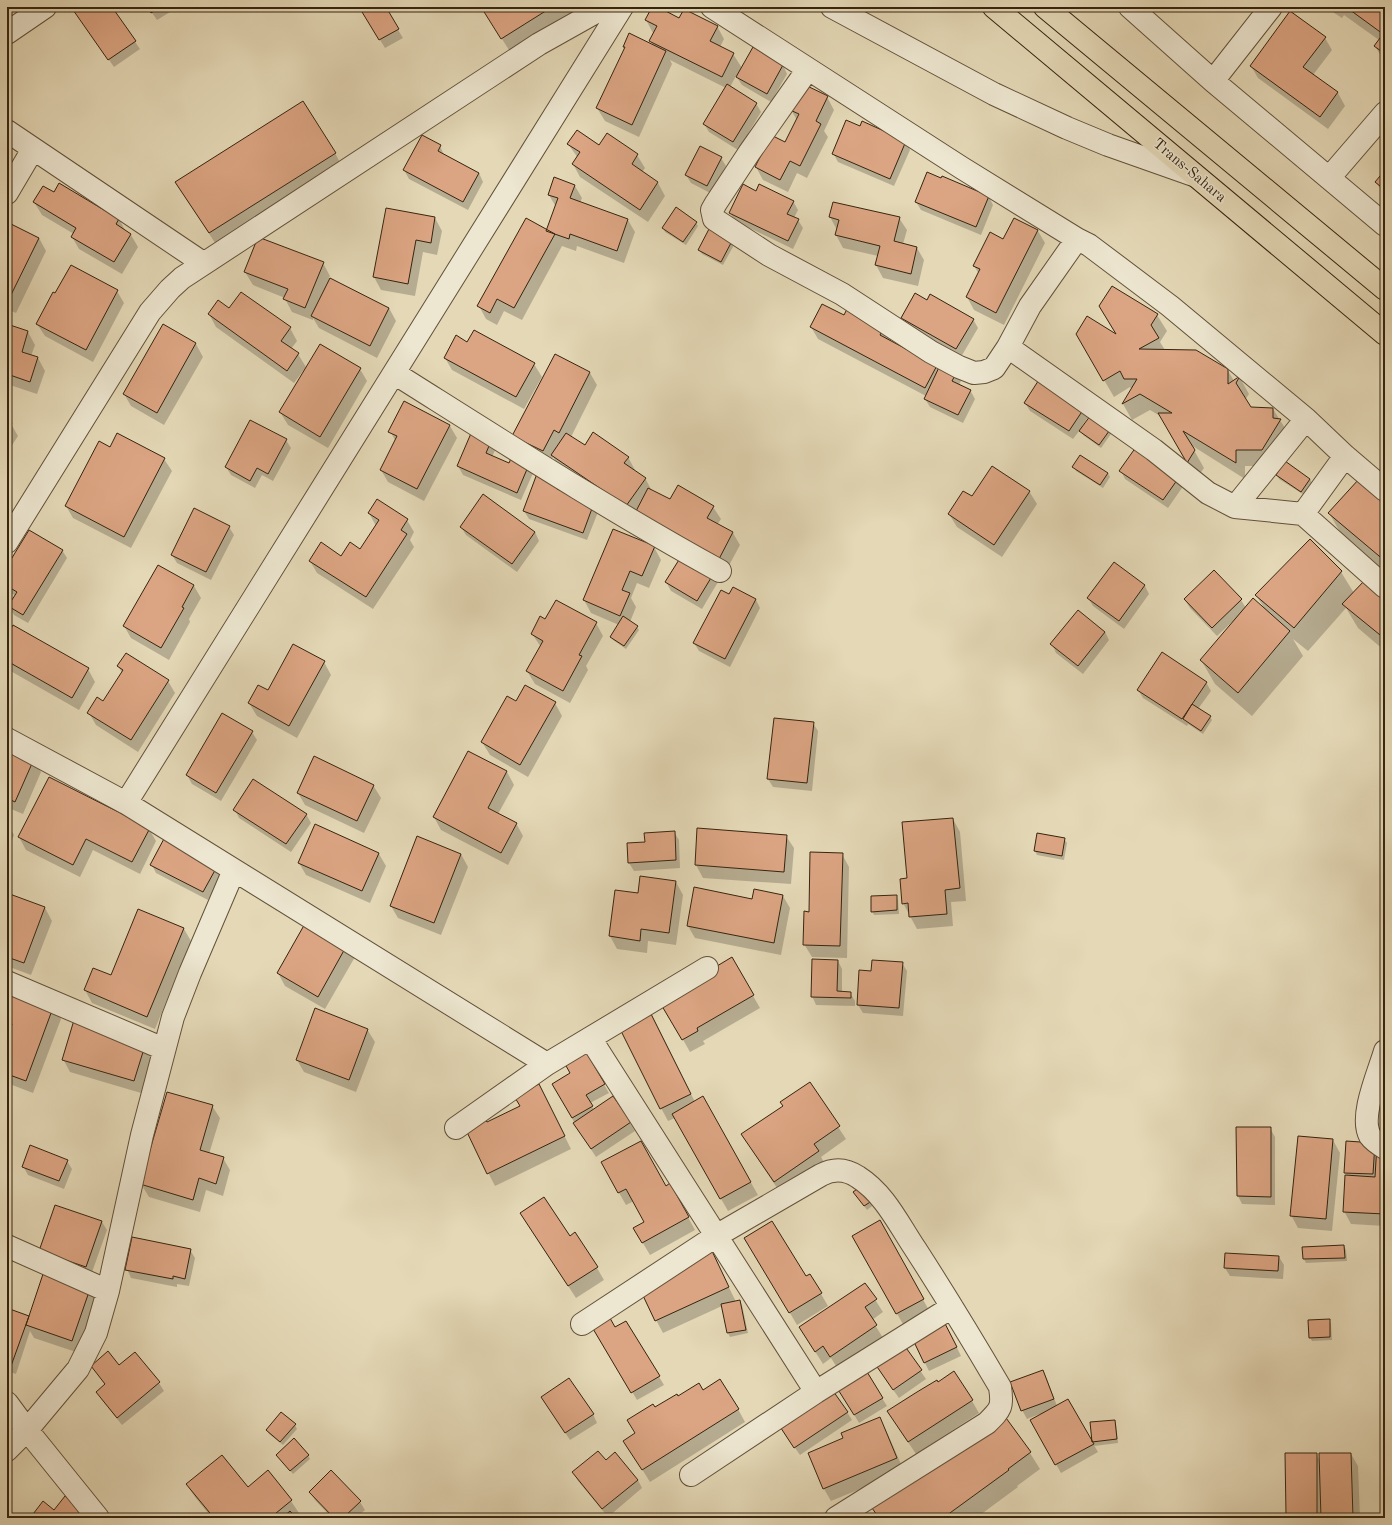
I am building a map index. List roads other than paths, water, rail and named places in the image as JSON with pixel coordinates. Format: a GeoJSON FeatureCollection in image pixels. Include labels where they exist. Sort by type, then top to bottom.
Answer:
{"type":"FeatureCollection","features":[{"type":"Feature","properties":{"kind":"highway","name":"Trans-Sahara"},"geometry":{"type":"LineString","coordinates":[[994,7],[1385,334]]}},
{"type":"Feature","properties":{"kind":"highway"},"geometry":{"type":"LineString","coordinates":[[1045,7],[1385,289]]}},
{"type":"Feature","properties":{"kind":"street"},"geometry":{"type":"LineString","coordinates":[[7,33],[45,7]]}},
{"type":"Feature","properties":{"kind":"street"},"geometry":{"type":"LineString","coordinates":[[7,542],[150,312],[182,278],[539,44],[605,7]]}},
{"type":"Feature","properties":{"kind":"street"},"geometry":{"type":"LineString","coordinates":[[126,803],[622,7]]}},
{"type":"Feature","properties":{"kind":"street"},"geometry":{"type":"LineString","coordinates":[[712,7],[1077,239],[1089,245],[1170,306],[1306,419],[1345,456],[1385,490]]}},
{"type":"Feature","properties":{"kind":"street"},"geometry":{"type":"LineString","coordinates":[[832,7],[994,94],[1067,128],[1108,145],[1196,176]]}},
{"type":"Feature","properties":{"kind":"street"},"geometry":{"type":"LineString","coordinates":[[1130,7],[1213,81],[1385,225]]}},
{"type":"Feature","properties":{"kind":"street"},"geometry":{"type":"LineString","coordinates":[[1213,81],[1271,7]]}},
{"type":"Feature","properties":{"kind":"street"},"geometry":{"type":"LineString","coordinates":[[808,69],[749,153],[712,210],[714,219],[769,254],[842,294],[931,352],[974,373],[984,372],[994,368],[1008,347],[1030,306],[1077,239]]}},
{"type":"Feature","properties":{"kind":"street"},"geometry":{"type":"LineString","coordinates":[[1329,178],[1385,112]]}},
{"type":"Feature","properties":{"kind":"street"},"geometry":{"type":"LineString","coordinates":[[7,131],[203,263]]}},
{"type":"Feature","properties":{"kind":"street"},"geometry":{"type":"LineString","coordinates":[[7,192],[33,149]]}},
{"type":"Feature","properties":{"kind":"street"},"geometry":{"type":"LineString","coordinates":[[1008,347],[1154,450],[1208,493],[1235,507],[1302,514],[1385,587]]}},
{"type":"Feature","properties":{"kind":"street"},"geometry":{"type":"LineString","coordinates":[[394,373],[664,541],[720,571]]}},
{"type":"Feature","properties":{"kind":"street"},"geometry":{"type":"LineString","coordinates":[[1235,507],[1306,419]]}},
{"type":"Feature","properties":{"kind":"street"},"geometry":{"type":"LineString","coordinates":[[1302,514],[1345,456]]}},
{"type":"Feature","properties":{"kind":"street"},"geometry":{"type":"LineString","coordinates":[[7,739],[126,803],[547,1064]]}},
{"type":"Feature","properties":{"kind":"street"},"geometry":{"type":"LineString","coordinates":[[7,1450],[27,1430],[78,1369],[96,1333],[108,1291],[142,1135],[173,1017],[234,870]]}},
{"type":"Feature","properties":{"kind":"street"},"geometry":{"type":"LineString","coordinates":[[456,1128],[547,1064],[707,968]]}},
{"type":"Feature","properties":{"kind":"street"},"geometry":{"type":"LineString","coordinates":[[7,982],[164,1049]]}},
{"type":"Feature","properties":{"kind":"street"},"geometry":{"type":"LineString","coordinates":[[590,1038],[816,1392]]}},
{"type":"Feature","properties":{"kind":"street"},"geometry":{"type":"LineString","coordinates":[[1385,1051],[1367,1109],[1367,1125],[1371,1136],[1385,1148]]}},
{"type":"Feature","properties":{"kind":"street"},"geometry":{"type":"LineString","coordinates":[[582,1324],[716,1236],[821,1175],[830,1171],[841,1170],[858,1177],[881,1196],[952,1307],[1000,1387],[1002,1400],[999,1411],[986,1423],[836,1518]]}},
{"type":"Feature","properties":{"kind":"street"},"geometry":{"type":"LineString","coordinates":[[7,1246],[108,1291]]}},
{"type":"Feature","properties":{"kind":"street"},"geometry":{"type":"LineString","coordinates":[[691,1475],[816,1392],[952,1307]]}},
{"type":"Feature","properties":{"kind":"street"},"geometry":{"type":"LineString","coordinates":[[7,1402],[27,1430],[98,1518]]}}]}
